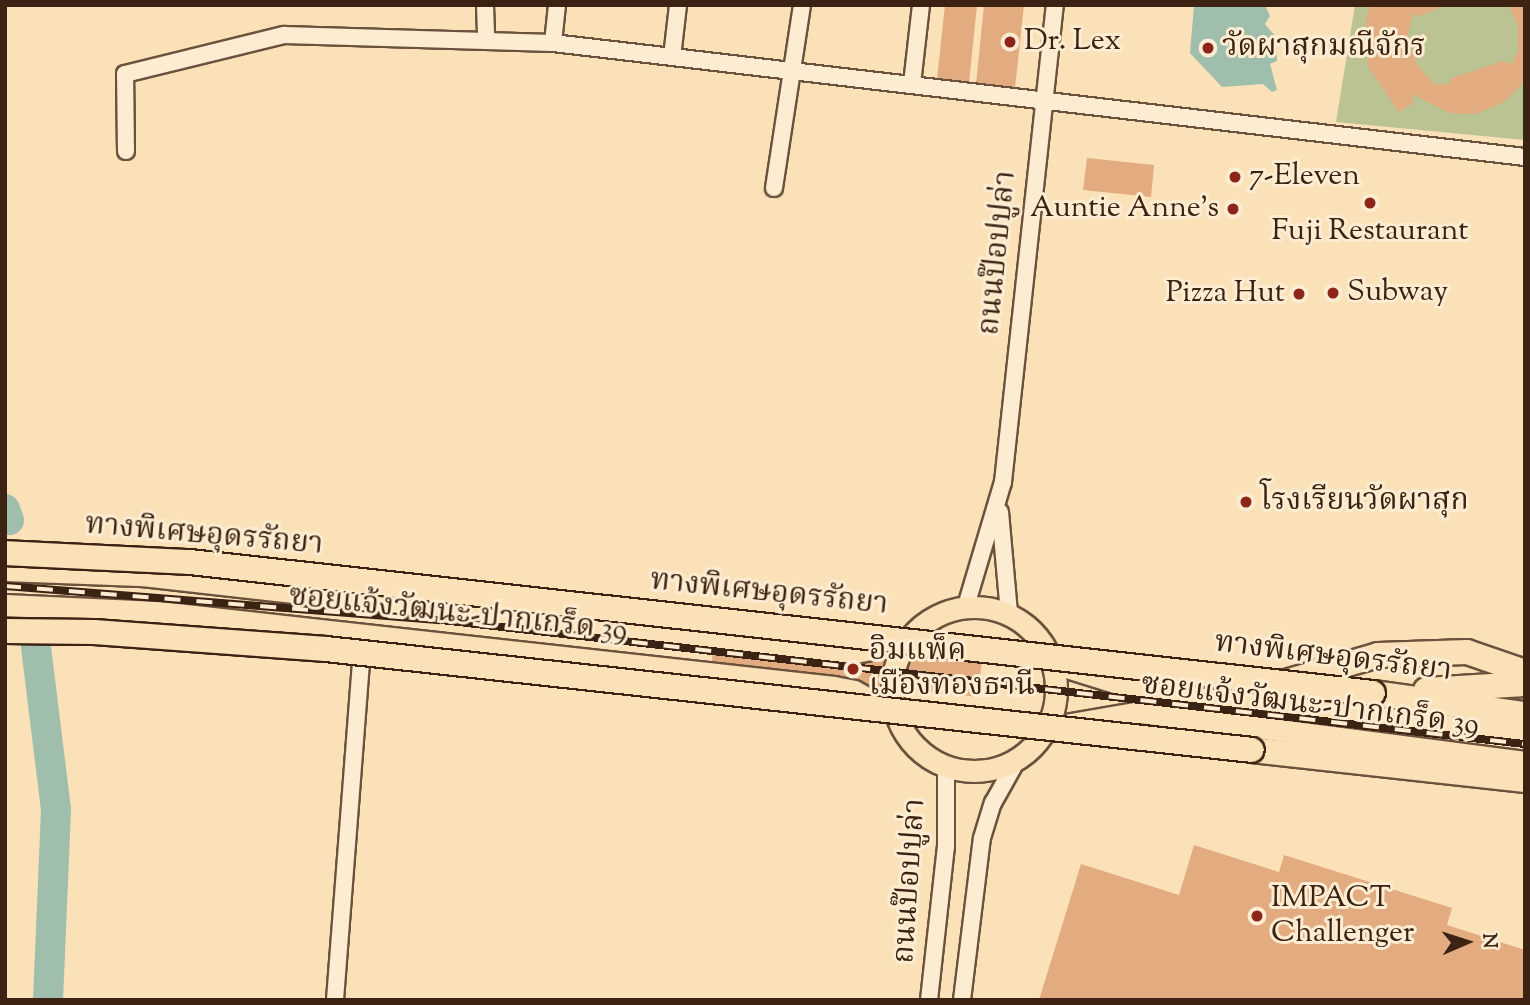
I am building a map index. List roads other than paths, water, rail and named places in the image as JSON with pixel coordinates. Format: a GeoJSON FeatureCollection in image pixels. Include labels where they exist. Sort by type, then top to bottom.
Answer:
{"type":"FeatureCollection","features":[{"type":"Feature","properties":{"kind":"highway","name":"ทางพิเศษอุดรรัถยา"},"geometry":{"type":"LineString","coordinates":[[5,554],[190,562],[1373,693],[1525,714]]}},
{"type":"Feature","properties":{"kind":"highway"},"geometry":{"type":"LineString","coordinates":[[5,631],[94,632],[362,652],[1525,780]]}},
{"type":"Feature","properties":{"kind":"highway"},"geometry":{"type":"LineString","coordinates":[[1220,701],[1378,655],[1403,652],[1468,652],[1525,672]]}},
{"type":"Feature","properties":{"kind":"highway"},"geometry":{"type":"LineString","coordinates":[[1373,693],[1525,684]]}},
{"type":"Feature","properties":{"kind":"highway"},"geometry":{"type":"LineString","coordinates":[[1456,773],[1525,797]]}},
{"type":"Feature","properties":{"kind":"main road","name":"ซอยแจ้งวัฒนะ-ปากเกร็ด 39"},"geometry":{"type":"LineString","coordinates":[[5,570],[142,575],[845,654],[905,643]]}},
{"type":"Feature","properties":{"kind":"main road","name":"ซอยแจ้งวัฒนะ-ปากเกร็ด 39"},"geometry":{"type":"LineString","coordinates":[[5,605],[158,612],[834,687],[872,699],[896,716],[915,747],[946,767],[970,772],[995,770],[1017,760],[1047,729],[1057,697],[1053,663],[1036,633],[1009,613],[966,606],[942,612],[921,624],[905,643],[893,678],[896,716]]}},
{"type":"Feature","properties":{"kind":"main road","name":"ซอยแจ้งวัฒนะ-ปากเกร็ด 39"},"geometry":{"type":"LineString","coordinates":[[1053,663],[1127,686],[1220,701],[1525,734]]}},
{"type":"Feature","properties":{"kind":"main road","name":"ซอยแจ้งวัฒนะ-ปากเกร็ด 39"},"geometry":{"type":"LineString","coordinates":[[1047,729],[1140,712],[1525,762]]}},
{"type":"Feature","properties":{"kind":"street"},"geometry":{"type":"LineString","coordinates":[[485,5],[486,38]]}},
{"type":"Feature","properties":{"kind":"street"},"geometry":{"type":"LineString","coordinates":[[553,43],[558,5]]}},
{"type":"Feature","properties":{"kind":"street"},"geometry":{"type":"LineString","coordinates":[[672,57],[678,5]]}},
{"type":"Feature","properties":{"kind":"street"},"geometry":{"type":"LineString","coordinates":[[774,188],[795,71],[802,5]]}},
{"type":"Feature","properties":{"kind":"street"},"geometry":{"type":"LineString","coordinates":[[912,84],[921,5]]}},
{"type":"Feature","properties":{"kind":"street","name":"ถนนป๊อปปูล่า"},"geometry":{"type":"LineString","coordinates":[[1000,506],[1055,5]]}},
{"type":"Feature","properties":{"kind":"street"},"geometry":{"type":"LineString","coordinates":[[126,152],[125,74],[284,35],[486,38],[553,43],[1525,157]]}},
{"type":"Feature","properties":{"kind":"street"},"geometry":{"type":"LineString","coordinates":[[966,606],[1000,506]]}},
{"type":"Feature","properties":{"kind":"street"},"geometry":{"type":"LineString","coordinates":[[1000,506],[1009,613]]}},
{"type":"Feature","properties":{"kind":"street"},"geometry":{"type":"LineString","coordinates":[[335,1000],[362,652]]}},
{"type":"Feature","properties":{"kind":"street","name":"ถนนป๊อปปูล่า"},"geometry":{"type":"LineString","coordinates":[[961,1000],[982,838],[993,803],[1017,760]]}},
{"type":"Feature","properties":{"kind":"street","name":"ถนนป๊อปปูล่า"},"geometry":{"type":"LineString","coordinates":[[929,1000],[946,847],[946,767]]}},
{"type":"Feature","properties":{"kind":"waterway"},"geometry":{"type":"LineString","coordinates":[[5,509],[9,520]]}},
{"type":"Feature","properties":{"kind":"waterway"},"geometry":{"type":"LineString","coordinates":[[36,647],[56,810],[48,1000]]}},
{"type":"Feature","properties":{"kind":"railway"},"geometry":{"type":"LineString","coordinates":[[5,586],[441,620],[1525,744]]}},
{"type":"Feature","properties":{"kind":"place","name":"Dr. Lex"},"geometry":{"type":"Point","coordinates":[1010,42]}},
{"type":"Feature","properties":{"kind":"place","name":"วัดผาสุกมณีจักร"},"geometry":{"type":"Point","coordinates":[1208,48]}},
{"type":"Feature","properties":{"kind":"place","name":"7-Eleven"},"geometry":{"type":"Point","coordinates":[1235,177]}},
{"type":"Feature","properties":{"kind":"place","name":"Fuji Restaurant"},"geometry":{"type":"Point","coordinates":[1370,203]}},
{"type":"Feature","properties":{"kind":"place","name":"Auntie Anne's"},"geometry":{"type":"Point","coordinates":[1233,209]}},
{"type":"Feature","properties":{"kind":"place","name":"Subway"},"geometry":{"type":"Point","coordinates":[1333,293]}},
{"type":"Feature","properties":{"kind":"place","name":"Pizza Hut"},"geometry":{"type":"Point","coordinates":[1299,294]}},
{"type":"Feature","properties":{"kind":"place","name":"โรงเรียนวัดผาสุก"},"geometry":{"type":"Point","coordinates":[1246,502]}},
{"type":"Feature","properties":{"kind":"place","name":"อิมแพ็ค เมืองทองธานี"},"geometry":{"type":"Point","coordinates":[853,669]}},
{"type":"Feature","properties":{"kind":"place","name":"IMPACT Challenger"},"geometry":{"type":"Point","coordinates":[1257,916]}}]}
